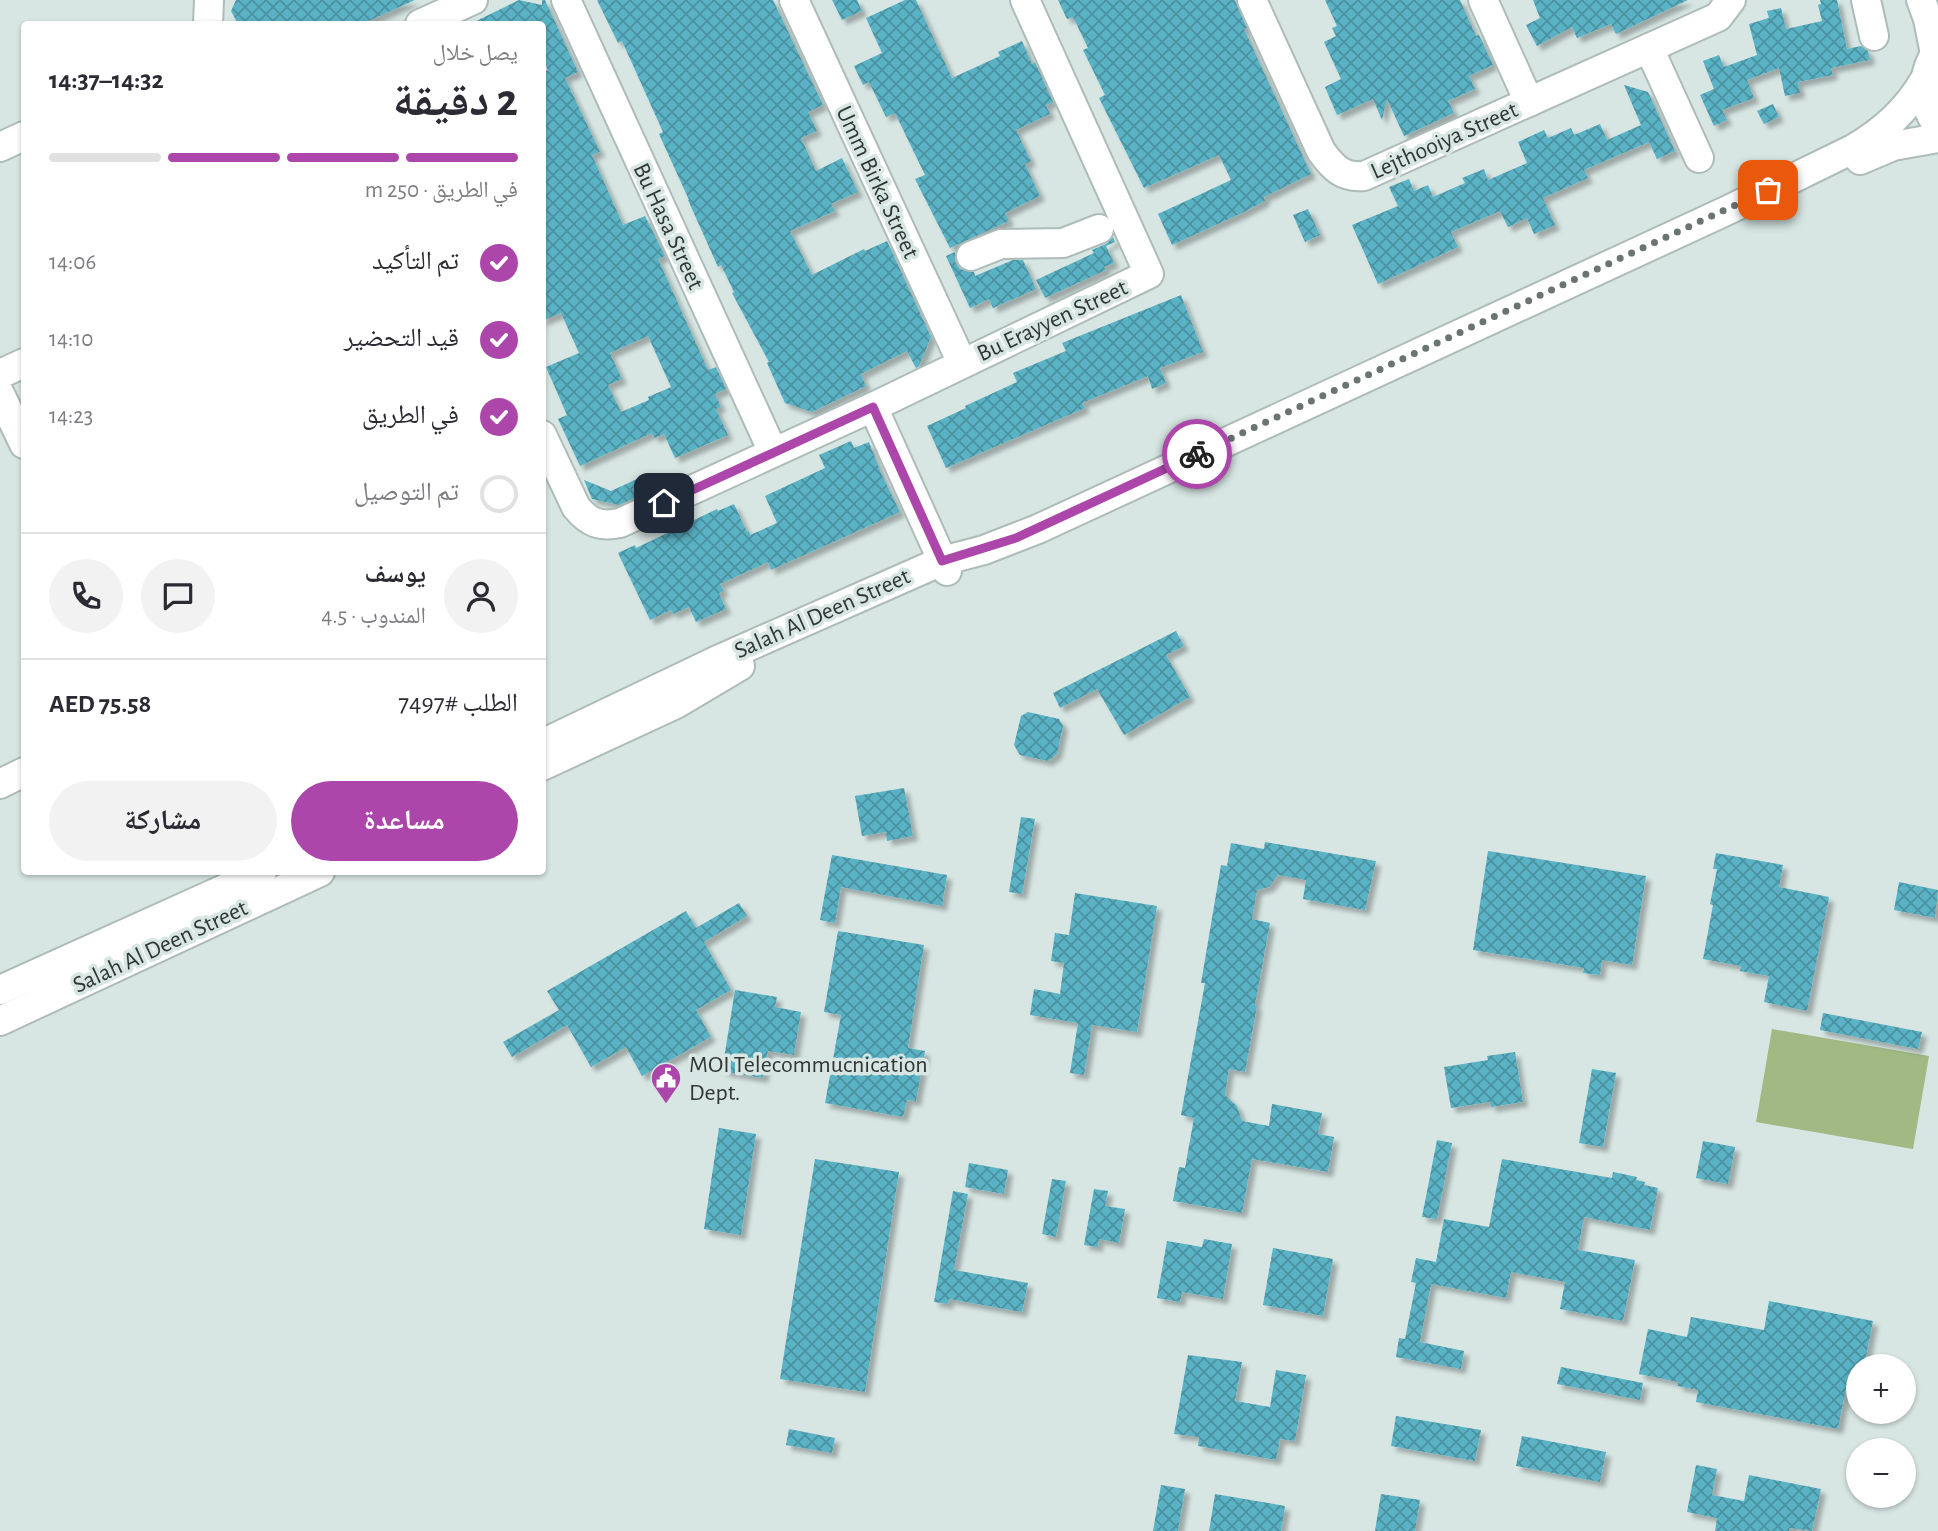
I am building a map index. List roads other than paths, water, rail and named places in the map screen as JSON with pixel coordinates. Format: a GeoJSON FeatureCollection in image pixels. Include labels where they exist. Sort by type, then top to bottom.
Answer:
{"type":"FeatureCollection","features":[{"type":"Feature","properties":{"kind":"street"},"geometry":{"type":"LineString","coordinates":[[208,21],[209,0]]}},
{"type":"Feature","properties":{"kind":"street"},"geometry":{"type":"LineString","coordinates":[[426,21],[472,0]]}},
{"type":"Feature","properties":{"kind":"street","name":"Bu Hasa Street"},"geometry":{"type":"LineString","coordinates":[[566,0],[773,452]]}},
{"type":"Feature","properties":{"kind":"street","name":"Umm Birka Street"},"geometry":{"type":"LineString","coordinates":[[794,0],[962,363]]}},
{"type":"Feature","properties":{"kind":"street","name":"Bu Erayyen Street"},"geometry":{"type":"LineString","coordinates":[[546,443],[576,507],[584,517],[595,524],[607,526],[620,523],[873,407],[1149,274],[1111,224],[1025,0]]}},
{"type":"Feature","properties":{"kind":"street","name":"Lejthooiya Street"},"geometry":{"type":"LineString","coordinates":[[1252,0],[1321,151],[1332,167],[1351,177],[1364,176],[1718,17],[1731,0]]}},
{"type":"Feature","properties":{"kind":"street"},"geometry":{"type":"LineString","coordinates":[[1483,0],[1529,102]]}},
{"type":"Feature","properties":{"kind":"street"},"geometry":{"type":"LineString","coordinates":[[1866,0],[1874,36]]}},
{"type":"Feature","properties":{"kind":"street"},"geometry":{"type":"LineString","coordinates":[[1921,0],[1928,19],[1933,61],[1926,101],[1938,126]]}},
{"type":"Feature","properties":{"kind":"street"},"geometry":{"type":"LineString","coordinates":[[1649,48],[1699,158]]}},
{"type":"Feature","properties":{"kind":"street","name":"Salah Al Deen Street"},"geometry":{"type":"LineString","coordinates":[[546,757],[720,659],[1038,529],[1726,211],[1853,149],[1878,134],[1913,100],[1933,61]]}},
{"type":"Feature","properties":{"kind":"street"},"geometry":{"type":"LineString","coordinates":[[0,147],[21,137]]}},
{"type":"Feature","properties":{"kind":"street","name":"Salah Al Deen Street"},"geometry":{"type":"LineString","coordinates":[[944,566],[1000,560],[1046,542],[1732,223],[1859,160],[1893,146],[1938,138]]}},
{"type":"Feature","properties":{"kind":"street"},"geometry":{"type":"LineString","coordinates":[[971,256],[1006,243],[1063,243],[1111,224]]}},
{"type":"Feature","properties":{"kind":"street"},"geometry":{"type":"LineString","coordinates":[[0,374],[21,364]]}},
{"type":"Feature","properties":{"kind":"street"},"geometry":{"type":"LineString","coordinates":[[0,394],[21,438]]}},
{"type":"Feature","properties":{"kind":"street"},"geometry":{"type":"LineString","coordinates":[[873,407],[944,566]]}},
{"type":"Feature","properties":{"kind":"street"},"geometry":{"type":"LineString","coordinates":[[0,784],[21,774]]}},
{"type":"Feature","properties":{"kind":"street","name":"Salah Al Deen Street"},"geometry":{"type":"LineString","coordinates":[[0,1021],[61,977],[256,875]]}},
{"type":"Feature","properties":{"kind":"street","name":"Salah Al Deen Street"},"geometry":{"type":"LineString","coordinates":[[0,990],[61,977],[313,875]]}},
{"type":"Feature","properties":{"kind":"place","name":"MOI Telecommucnication Dept."},"geometry":{"type":"Point","coordinates":[666,1105]}}]}
